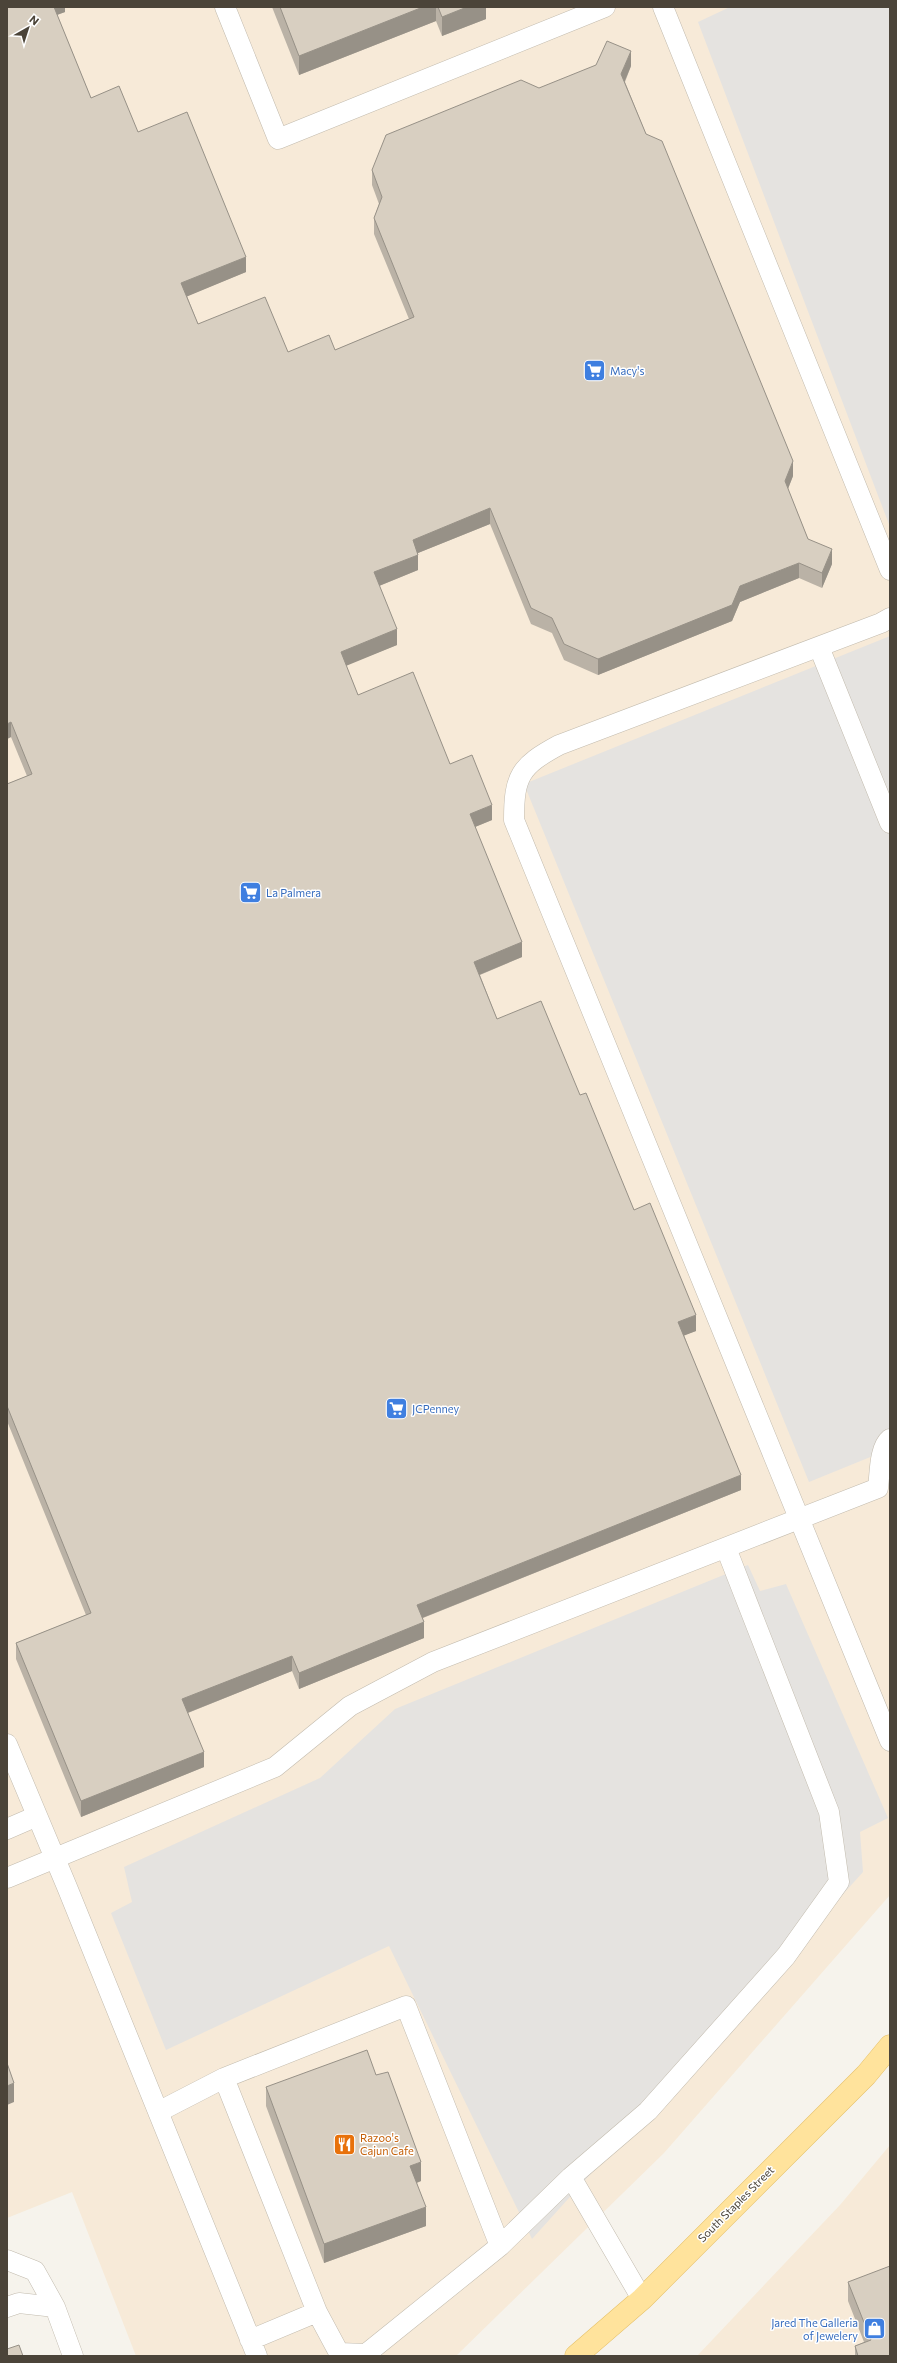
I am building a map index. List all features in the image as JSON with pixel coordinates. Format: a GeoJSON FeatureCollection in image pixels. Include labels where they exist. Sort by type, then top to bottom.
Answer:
{"type":"FeatureCollection","features":[{"type":"Feature","properties":{"kind":"main road","name":"South Staples Street"},"geometry":{"type":"LineString","coordinates":[[576,2356],[642,2299],[866,2075],[890,2046]]}},
{"type":"Feature","properties":{"kind":"lane"},"geometry":{"type":"LineString","coordinates":[[225,7],[278,139],[605,7]]}},
{"type":"Feature","properties":{"kind":"lane"},"geometry":{"type":"LineString","coordinates":[[663,7],[890,570]]}},
{"type":"Feature","properties":{"kind":"lane"},"geometry":{"type":"LineString","coordinates":[[890,618],[819,647],[559,745],[537,757],[521,773],[514,795],[514,820],[890,1741]]}},
{"type":"Feature","properties":{"kind":"lane"},"geometry":{"type":"LineString","coordinates":[[819,647],[890,823]]}},
{"type":"Feature","properties":{"kind":"lane"},"geometry":{"type":"LineString","coordinates":[[7,1878],[276,1767],[350,1706],[433,1662],[878,1488],[886,1442],[890,1439]]}},
{"type":"Feature","properties":{"kind":"lane"},"geometry":{"type":"LineString","coordinates":[[224,2078],[317,2312],[339,2353],[366,2354],[500,2246],[571,2177],[648,2111],[786,1956],[839,1882],[829,1812],[726,1548]]}},
{"type":"Feature","properties":{"kind":"lane"},"geometry":{"type":"LineString","coordinates":[[7,1744],[55,1858],[254,2348],[317,2312]]}},
{"type":"Feature","properties":{"kind":"lane"},"geometry":{"type":"LineString","coordinates":[[7,1829],[37,1816]]}},
{"type":"Feature","properties":{"kind":"lane"},"geometry":{"type":"LineString","coordinates":[[158,2112],[224,2078],[406,2006],[500,2246]]}},
{"type":"Feature","properties":{"kind":"lane"},"geometry":{"type":"LineString","coordinates":[[571,2177],[642,2299]]}},
{"type":"Feature","properties":{"kind":"lane"},"geometry":{"type":"LineString","coordinates":[[7,2260],[35,2271],[55,2307],[73,2356]]}},
{"type":"Feature","properties":{"kind":"lane"},"geometry":{"type":"LineString","coordinates":[[11,2302],[55,2307]]}},
{"type":"Feature","properties":{"kind":"shaded area"},"geometry":{"type":"Polygon","coordinates":[[[7,7],[890,7],[890,1895],[664,2153],[456,2356],[136,2356],[72,2192],[7,2218],[7,7]]]}},
{"type":"Feature","properties":{"kind":"shaded area"},"geometry":{"type":"Polygon","coordinates":[[[730,7],[890,8],[890,527],[698,22],[730,7]]]}},
{"type":"Feature","properties":{"kind":"shaded area"},"geometry":{"type":"Polygon","coordinates":[[[890,636],[890,1449],[809,1482],[524,784],[890,636]]]}},
{"type":"Feature","properties":{"kind":"shaded area"},"geometry":{"type":"Polygon","coordinates":[[[748,1565],[760,1591],[786,1584],[888,1818],[860,1832],[863,1872],[532,2239],[389,1946],[166,2050],[111,1913],[132,1902],[124,1867],[320,1778],[395,1709],[748,1565]]]}},
{"type":"Feature","properties":{"kind":"shaded area"},"geometry":{"type":"Polygon","coordinates":[[[890,2145],[890,2356],[697,2356],[840,2205],[890,2145]]]}},
{"type":"Feature","properties":{"kind":"building","name":"La Palmera"},"geometry":{"type":"Polygon","coordinates":[[[7,7],[54,7],[91,98],[119,86],[138,132],[187,112],[246,257],[181,283],[198,324],[265,297],[288,352],[329,335],[335,350],[414,317],[374,218],[382,197],[372,170],[386,135],[521,80],[539,88],[596,65],[607,41],[631,51],[621,74],[646,134],[662,141],[793,461],[785,481],[808,539],[832,549],[822,573],[799,563],[740,586],[732,605],[598,659],[564,644],[552,618],[531,608],[490,508],[413,540],[418,555],[374,572],[397,629],[341,652],[358,695],[413,672],[450,764],[472,755],[492,805],[470,814],[522,942],[474,962],[497,1019],[541,1001],[580,1095],[586,1093],[634,1210],[650,1203],[696,1315],[678,1322],[741,1475],[417,1605],[424,1622],[299,1673],[292,1656],[182,1699],[204,1752],[81,1801],[16,1643],[91,1613],[7,1406],[7,784],[32,774],[11,722],[7,724],[7,7]]]}},
{"type":"Feature","properties":{"kind":"building"},"geometry":{"type":"Polygon","coordinates":[[[280,7],[423,7],[299,56],[280,7]]]}},
{"type":"Feature","properties":{"kind":"building"},"geometry":{"type":"Polygon","coordinates":[[[438,7],[467,7],[442,17],[438,7]]]}},
{"type":"Feature","properties":{"kind":"building","name":"Razoo's Cajun Cafe"},"geometry":{"type":"Polygon","coordinates":[[[367,2050],[376,2075],[388,2072],[421,2162],[410,2166],[426,2207],[324,2244],[266,2087],[367,2050]]]}},
{"type":"Feature","properties":{"kind":"building"},"geometry":{"type":"Polygon","coordinates":[[[7,2063],[14,2083],[7,2086],[7,2063]]]}},
{"type":"Feature","properties":{"kind":"building","name":"Jared The Galleria of Jewelery"},"geometry":{"type":"Polygon","coordinates":[[[890,2266],[890,2356],[858,2356],[855,2346],[871,2340],[848,2282],[890,2266]]]}},
{"type":"Feature","properties":{"kind":"building"},"geometry":{"type":"Polygon","coordinates":[[[19,2345],[23,2356],[7,2356],[7,2349],[19,2345]]]}},
{"type":"Feature","properties":{"kind":"place","name":"Macy's"},"geometry":{"type":"Point","coordinates":[595,371]}},
{"type":"Feature","properties":{"kind":"place","name":"La Palmera"},"geometry":{"type":"Point","coordinates":[251,893]}},
{"type":"Feature","properties":{"kind":"place","name":"JCPenney"},"geometry":{"type":"Point","coordinates":[397,1409]}},
{"type":"Feature","properties":{"kind":"place","name":"Razoo's Cajun Cafe"},"geometry":{"type":"Point","coordinates":[344,2144]}},
{"type":"Feature","properties":{"kind":"place","name":"Jared The Galleria of Jewelery"},"geometry":{"type":"Point","coordinates":[874,2329]}}]}
